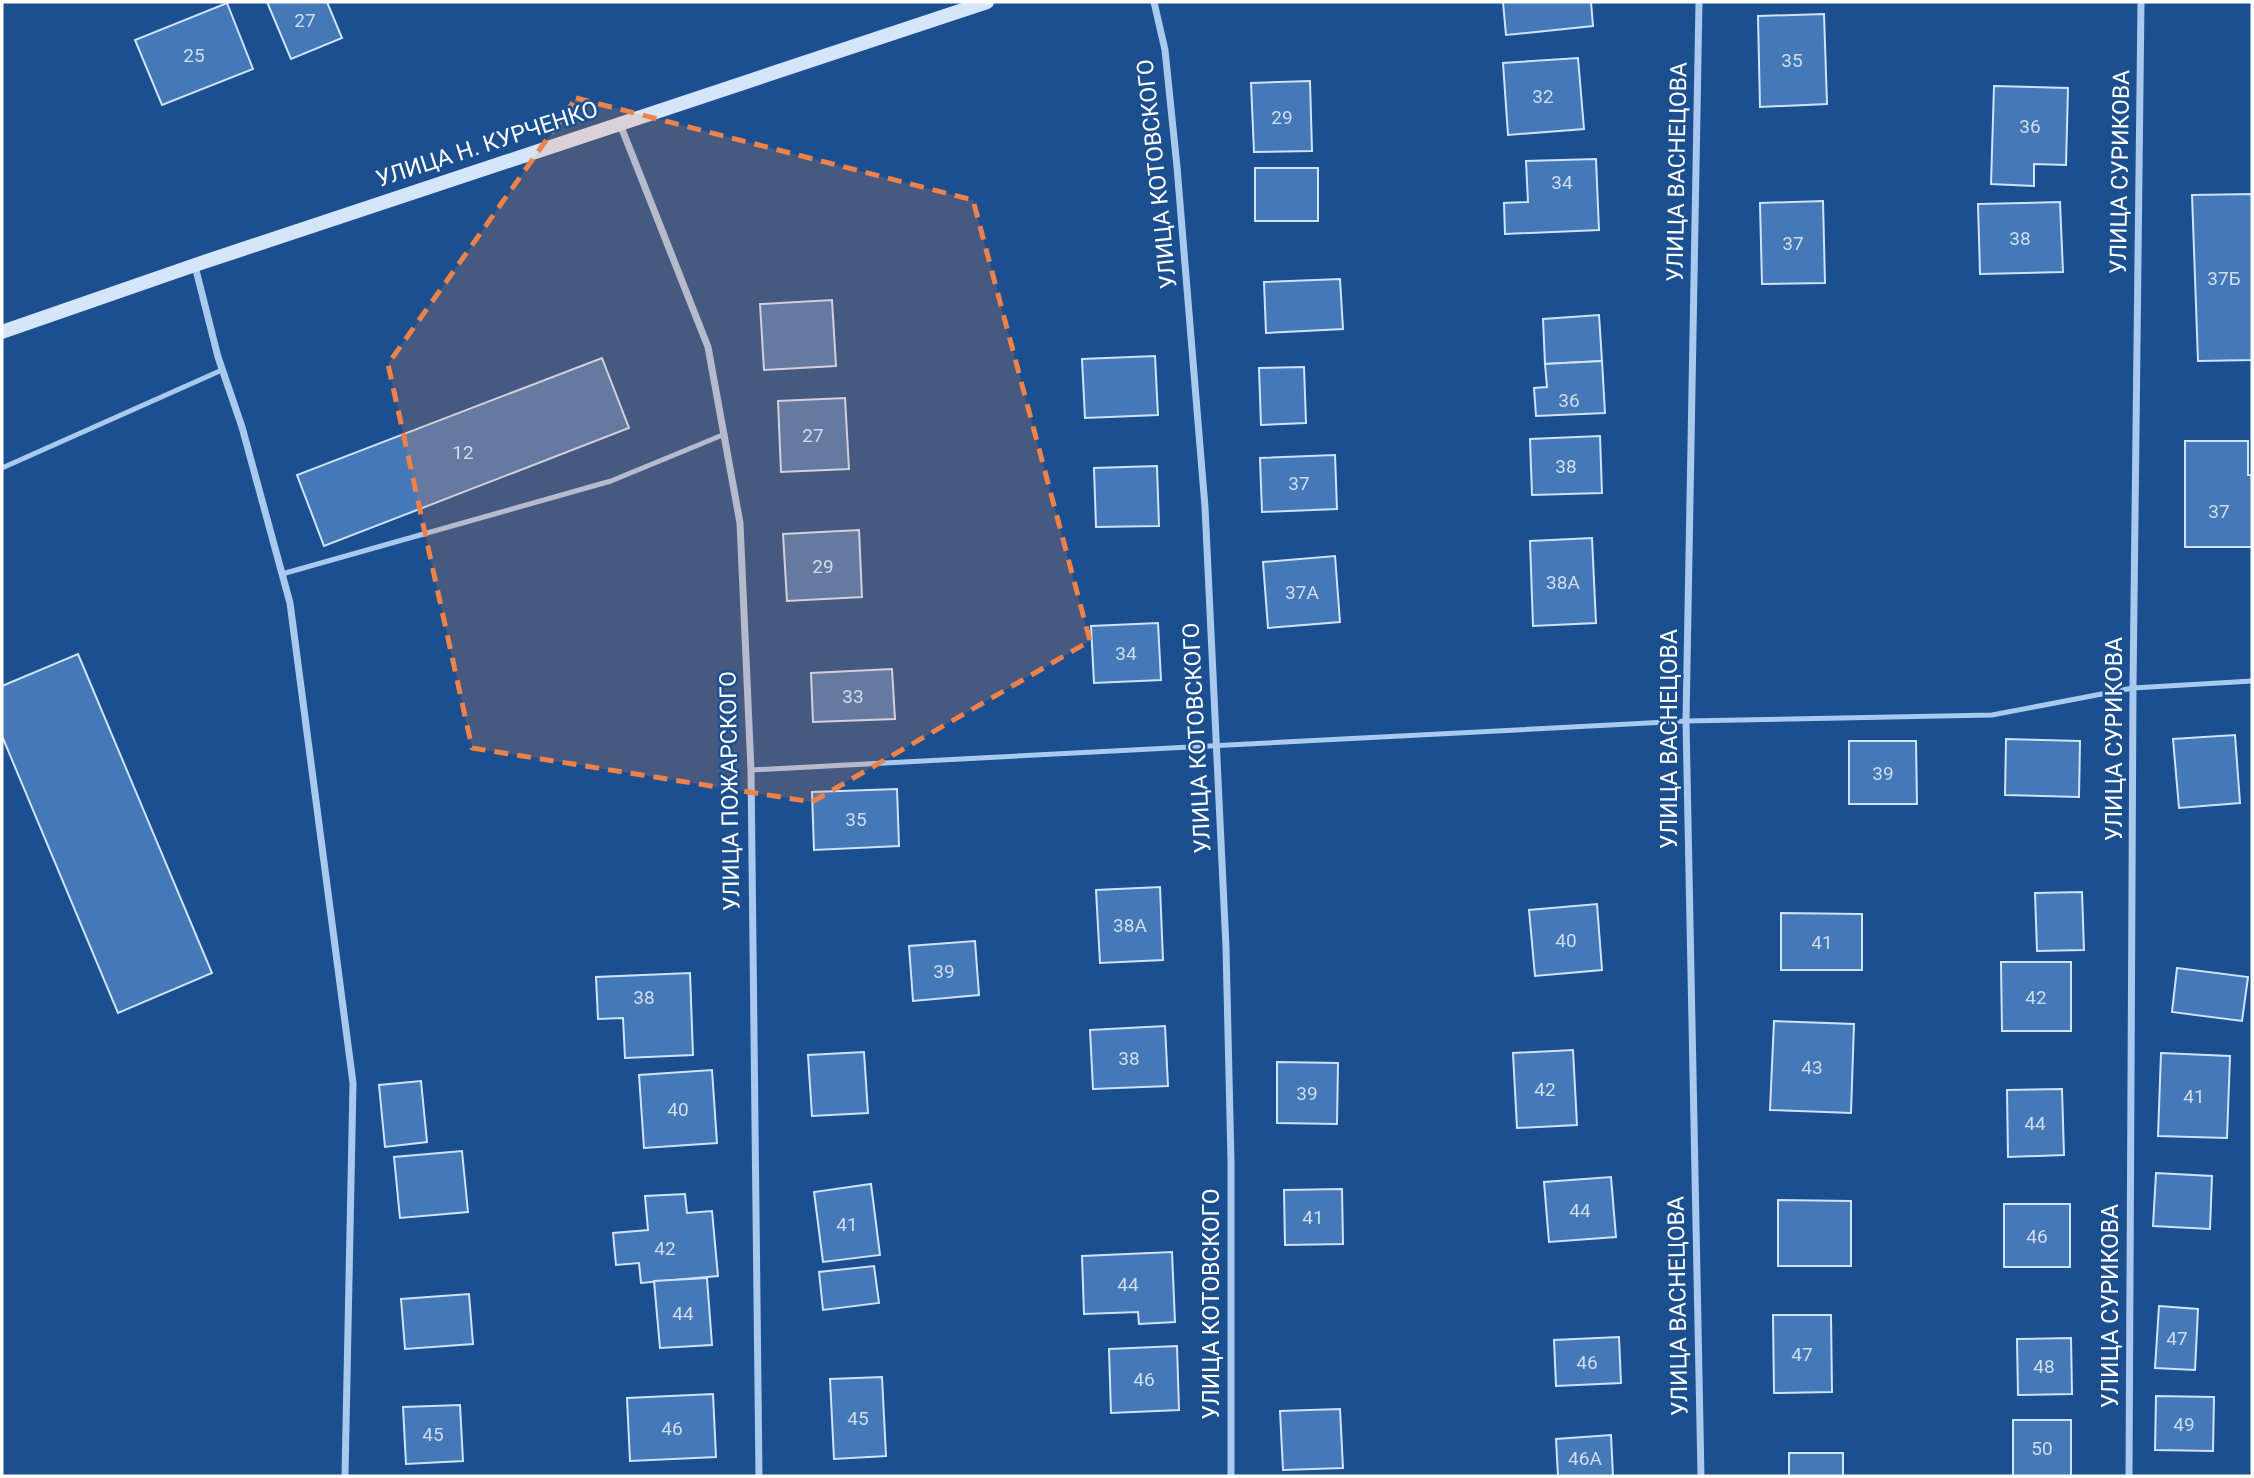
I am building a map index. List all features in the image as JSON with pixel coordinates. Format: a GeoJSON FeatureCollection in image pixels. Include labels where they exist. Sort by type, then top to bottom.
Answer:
{"type":"FeatureCollection","features":[{"type":"Feature","properties":{"kind":"main road","name":"УЛИЦА Н. КУРЧЕНКО"},"geometry":{"type":"LineString","coordinates":[[2,332],[195,265],[987,2]]}},
{"type":"Feature","properties":{"kind":"street","name":"УЛИЦА КОТОВСКОГО"},"geometry":{"type":"LineString","coordinates":[[1154,2],[1165,50],[1205,507],[1227,961],[1231,1161],[1231,1476]]}},
{"type":"Feature","properties":{"kind":"street","name":"УЛИЦА ВАСНЕЦОВА"},"geometry":{"type":"LineString","coordinates":[[1699,2],[1686,721],[1701,1476]]}},
{"type":"Feature","properties":{"kind":"street","name":"УЛИЦА СУРИКОВА"},"geometry":{"type":"LineString","coordinates":[[2129,1476],[2133,688],[2141,2]]}},
{"type":"Feature","properties":{"kind":"street","name":"УЛИЦА ПОЖАРСКОГО"},"geometry":{"type":"LineString","coordinates":[[620,124],[708,347],[740,523],[751,770],[760,1476]]}},
{"type":"Feature","properties":{"kind":"street"},"geometry":{"type":"LineString","coordinates":[[195,265],[222,370],[242,427],[290,603],[353,1083],[345,1476]]}},
{"type":"Feature","properties":{"kind":"lane"},"geometry":{"type":"LineString","coordinates":[[2,468],[222,370]]}},
{"type":"Feature","properties":{"kind":"lane"},"geometry":{"type":"LineString","coordinates":[[282,574],[611,481],[724,433]]}},
{"type":"Feature","properties":{"kind":"lane"},"geometry":{"type":"LineString","coordinates":[[751,770],[1686,721],[1992,715],[2133,688],[2252,681]]}},
{"type":"Feature","properties":{"kind":"highlighted area"},"geometry":{"type":"Polygon","coordinates":[[[576,98],[973,200],[1090,641],[812,802],[472,748],[388,364],[576,98]]]}},
{"type":"Feature","properties":{"kind":"building"},"geometry":{"type":"Polygon","coordinates":[[[267,2],[327,2],[342,38],[291,59],[267,2]]]}},
{"type":"Feature","properties":{"kind":"building"},"geometry":{"type":"Polygon","coordinates":[[[1503,2],[1591,2],[1593,26],[1506,35],[1503,2]]]}},
{"type":"Feature","properties":{"kind":"building"},"geometry":{"type":"Polygon","coordinates":[[[227,3],[253,69],[162,105],[135,40],[227,3]]]}},
{"type":"Feature","properties":{"kind":"building"},"geometry":{"type":"Polygon","coordinates":[[[1824,14],[1827,104],[1760,107],[1758,16],[1824,14]]]}},
{"type":"Feature","properties":{"kind":"building"},"geometry":{"type":"Polygon","coordinates":[[[1578,58],[1584,129],[1508,135],[1503,63],[1578,58]]]}},
{"type":"Feature","properties":{"kind":"building"},"geometry":{"type":"Polygon","coordinates":[[[1310,81],[1312,151],[1254,152],[1251,83],[1310,81]]]}},
{"type":"Feature","properties":{"kind":"building"},"geometry":{"type":"Polygon","coordinates":[[[1994,86],[2068,88],[2066,165],[2034,164],[2034,186],[1991,184],[1994,86]]]}},
{"type":"Feature","properties":{"kind":"building"},"geometry":{"type":"Polygon","coordinates":[[[1596,159],[1599,230],[1505,234],[1504,203],[1528,202],[1526,161],[1596,159]]]}},
{"type":"Feature","properties":{"kind":"building"},"geometry":{"type":"Polygon","coordinates":[[[1255,168],[1318,168],[1318,221],[1255,221],[1255,168]]]}},
{"type":"Feature","properties":{"kind":"building"},"geometry":{"type":"Polygon","coordinates":[[[2252,194],[2252,360],[2198,361],[2192,195],[2252,194]]]}},
{"type":"Feature","properties":{"kind":"building"},"geometry":{"type":"Polygon","coordinates":[[[1823,201],[1825,283],[1762,284],[1760,203],[1823,201]]]}},
{"type":"Feature","properties":{"kind":"building"},"geometry":{"type":"Polygon","coordinates":[[[2060,202],[2063,272],[1980,274],[1978,204],[2060,202]]]}},
{"type":"Feature","properties":{"kind":"building"},"geometry":{"type":"Polygon","coordinates":[[[1340,279],[1343,329],[1266,333],[1264,282],[1340,279]]]}},
{"type":"Feature","properties":{"kind":"building"},"geometry":{"type":"Polygon","coordinates":[[[832,300],[836,366],[764,370],[760,304],[832,300]]]}},
{"type":"Feature","properties":{"kind":"building"},"geometry":{"type":"Polygon","coordinates":[[[1599,315],[1602,361],[1545,364],[1543,319],[1599,315]]]}},
{"type":"Feature","properties":{"kind":"building"},"geometry":{"type":"Polygon","coordinates":[[[1155,356],[1158,415],[1085,418],[1082,359],[1155,356]]]}},
{"type":"Feature","properties":{"kind":"building"},"geometry":{"type":"Polygon","coordinates":[[[602,358],[629,428],[324,546],[297,475],[602,358]]]}},
{"type":"Feature","properties":{"kind":"building"},"geometry":{"type":"Polygon","coordinates":[[[1602,361],[1605,413],[1536,416],[1534,388],[1547,387],[1545,364],[1602,361]]]}},
{"type":"Feature","properties":{"kind":"building"},"geometry":{"type":"Polygon","coordinates":[[[1304,367],[1306,423],[1261,425],[1259,368],[1304,367]]]}},
{"type":"Feature","properties":{"kind":"building"},"geometry":{"type":"Polygon","coordinates":[[[845,398],[849,469],[781,472],[778,401],[845,398]]]}},
{"type":"Feature","properties":{"kind":"building"},"geometry":{"type":"Polygon","coordinates":[[[1600,436],[1602,493],[1532,495],[1530,439],[1600,436]]]}},
{"type":"Feature","properties":{"kind":"building"},"geometry":{"type":"Polygon","coordinates":[[[2185,441],[2248,441],[2248,475],[2252,475],[2252,547],[2185,547],[2185,441]]]}},
{"type":"Feature","properties":{"kind":"building"},"geometry":{"type":"Polygon","coordinates":[[[1335,455],[1337,509],[1262,512],[1260,458],[1335,455]]]}},
{"type":"Feature","properties":{"kind":"building"},"geometry":{"type":"Polygon","coordinates":[[[1157,466],[1159,526],[1096,527],[1094,468],[1157,466]]]}},
{"type":"Feature","properties":{"kind":"building"},"geometry":{"type":"Polygon","coordinates":[[[859,530],[862,597],[787,601],[783,534],[859,530]]]}},
{"type":"Feature","properties":{"kind":"building"},"geometry":{"type":"Polygon","coordinates":[[[1592,538],[1596,623],[1533,626],[1530,541],[1592,538]]]}},
{"type":"Feature","properties":{"kind":"building"},"geometry":{"type":"Polygon","coordinates":[[[1335,556],[1340,622],[1268,628],[1263,562],[1335,556]]]}},
{"type":"Feature","properties":{"kind":"building"},"geometry":{"type":"Polygon","coordinates":[[[1158,623],[1161,680],[1094,683],[1091,626],[1158,623]]]}},
{"type":"Feature","properties":{"kind":"building"},"geometry":{"type":"Polygon","coordinates":[[[78,654],[212,973],[118,1013],[2,736],[2,686],[78,654]]]}},
{"type":"Feature","properties":{"kind":"building"},"geometry":{"type":"Polygon","coordinates":[[[892,669],[895,719],[813,722],[811,673],[892,669]]]}},
{"type":"Feature","properties":{"kind":"building"},"geometry":{"type":"Polygon","coordinates":[[[2235,735],[2240,803],[2179,808],[2173,739],[2235,735]]]}},
{"type":"Feature","properties":{"kind":"building"},"geometry":{"type":"Polygon","coordinates":[[[2006,739],[2080,741],[2079,797],[2005,795],[2006,739]]]}},
{"type":"Feature","properties":{"kind":"building"},"geometry":{"type":"Polygon","coordinates":[[[1849,741],[1916,741],[1917,804],[1849,804],[1849,741]]]}},
{"type":"Feature","properties":{"kind":"building"},"geometry":{"type":"Polygon","coordinates":[[[897,789],[899,846],[814,850],[812,792],[897,789]]]}},
{"type":"Feature","properties":{"kind":"building"},"geometry":{"type":"Polygon","coordinates":[[[1160,887],[1163,960],[1100,963],[1096,890],[1160,887]]]}},
{"type":"Feature","properties":{"kind":"building"},"geometry":{"type":"Polygon","coordinates":[[[2082,892],[2084,950],[2037,951],[2035,893],[2082,892]]]}},
{"type":"Feature","properties":{"kind":"building"},"geometry":{"type":"Polygon","coordinates":[[[1597,904],[1602,970],[1535,976],[1529,910],[1597,904]]]}},
{"type":"Feature","properties":{"kind":"building"},"geometry":{"type":"Polygon","coordinates":[[[1781,913],[1862,914],[1862,970],[1781,970],[1781,913]]]}},
{"type":"Feature","properties":{"kind":"building"},"geometry":{"type":"Polygon","coordinates":[[[975,941],[979,995],[913,1001],[909,946],[975,941]]]}},
{"type":"Feature","properties":{"kind":"building"},"geometry":{"type":"Polygon","coordinates":[[[2001,962],[2071,962],[2071,1031],[2002,1031],[2001,962]]]}},
{"type":"Feature","properties":{"kind":"building"},"geometry":{"type":"Polygon","coordinates":[[[2177,968],[2248,977],[2242,1021],[2172,1012],[2177,968]]]}},
{"type":"Feature","properties":{"kind":"building"},"geometry":{"type":"Polygon","coordinates":[[[690,973],[693,1055],[625,1058],[623,1018],[598,1019],[596,977],[690,973]]]}},
{"type":"Feature","properties":{"kind":"building"},"geometry":{"type":"Polygon","coordinates":[[[1774,1021],[1854,1024],[1851,1113],[1770,1110],[1774,1021]]]}},
{"type":"Feature","properties":{"kind":"building"},"geometry":{"type":"Polygon","coordinates":[[[1165,1026],[1168,1086],[1093,1089],[1090,1030],[1165,1026]]]}},
{"type":"Feature","properties":{"kind":"building"},"geometry":{"type":"Polygon","coordinates":[[[1573,1050],[1577,1125],[1517,1128],[1513,1053],[1573,1050]]]}},
{"type":"Feature","properties":{"kind":"building"},"geometry":{"type":"Polygon","coordinates":[[[864,1052],[868,1113],[812,1116],[808,1055],[864,1052]]]}},
{"type":"Feature","properties":{"kind":"building"},"geometry":{"type":"Polygon","coordinates":[[[2161,1053],[2230,1056],[2227,1138],[2158,1136],[2161,1053]]]}},
{"type":"Feature","properties":{"kind":"building"},"geometry":{"type":"Polygon","coordinates":[[[1277,1062],[1338,1063],[1337,1124],[1277,1123],[1277,1062]]]}},
{"type":"Feature","properties":{"kind":"building"},"geometry":{"type":"Polygon","coordinates":[[[712,1070],[717,1143],[644,1148],[639,1075],[712,1070]]]}},
{"type":"Feature","properties":{"kind":"building"},"geometry":{"type":"Polygon","coordinates":[[[421,1081],[427,1142],[385,1147],[379,1085],[421,1081]]]}},
{"type":"Feature","properties":{"kind":"building"},"geometry":{"type":"Polygon","coordinates":[[[2062,1089],[2064,1155],[2008,1157],[2007,1090],[2062,1089]]]}},
{"type":"Feature","properties":{"kind":"building"},"geometry":{"type":"Polygon","coordinates":[[[462,1151],[468,1212],[400,1218],[394,1157],[462,1151]]]}},
{"type":"Feature","properties":{"kind":"building"},"geometry":{"type":"Polygon","coordinates":[[[2156,1173],[2212,1176],[2210,1229],[2153,1226],[2156,1173]]]}},
{"type":"Feature","properties":{"kind":"building"},"geometry":{"type":"Polygon","coordinates":[[[1611,1177],[1616,1237],[1549,1242],[1544,1182],[1611,1177]]]}},
{"type":"Feature","properties":{"kind":"building"},"geometry":{"type":"Polygon","coordinates":[[[871,1184],[880,1255],[823,1262],[814,1192],[871,1184]]]}},
{"type":"Feature","properties":{"kind":"building"},"geometry":{"type":"Polygon","coordinates":[[[1342,1189],[1343,1244],[1285,1245],[1284,1190],[1342,1189]]]}},
{"type":"Feature","properties":{"kind":"building"},"geometry":{"type":"Polygon","coordinates":[[[685,1194],[687,1213],[712,1211],[718,1276],[641,1283],[639,1263],[616,1265],[613,1233],[648,1230],[645,1196],[685,1194]]]}},
{"type":"Feature","properties":{"kind":"building"},"geometry":{"type":"Polygon","coordinates":[[[1778,1200],[1851,1201],[1851,1266],[1778,1266],[1778,1200]]]}},
{"type":"Feature","properties":{"kind":"building"},"geometry":{"type":"Polygon","coordinates":[[[2004,1204],[2070,1204],[2070,1267],[2004,1267],[2004,1204]]]}},
{"type":"Feature","properties":{"kind":"building"},"geometry":{"type":"Polygon","coordinates":[[[1172,1252],[1175,1322],[1139,1324],[1138,1312],[1084,1314],[1082,1256],[1172,1252]]]}},
{"type":"Feature","properties":{"kind":"building"},"geometry":{"type":"Polygon","coordinates":[[[874,1266],[879,1303],[823,1310],[819,1272],[874,1266]]]}},
{"type":"Feature","properties":{"kind":"building"},"geometry":{"type":"Polygon","coordinates":[[[707,1278],[712,1345],[660,1348],[654,1281],[707,1278]]]}},
{"type":"Feature","properties":{"kind":"building"},"geometry":{"type":"Polygon","coordinates":[[[469,1294],[473,1344],[405,1349],[401,1299],[469,1294]]]}},
{"type":"Feature","properties":{"kind":"building"},"geometry":{"type":"Polygon","coordinates":[[[2159,1306],[2198,1309],[2195,1370],[2155,1368],[2159,1306]]]}},
{"type":"Feature","properties":{"kind":"building"},"geometry":{"type":"Polygon","coordinates":[[[1773,1315],[1831,1315],[1832,1392],[1774,1393],[1773,1315]]]}},
{"type":"Feature","properties":{"kind":"building"},"geometry":{"type":"Polygon","coordinates":[[[1619,1337],[1621,1383],[1556,1386],[1554,1340],[1619,1337]]]}},
{"type":"Feature","properties":{"kind":"building"},"geometry":{"type":"Polygon","coordinates":[[[2071,1338],[2072,1394],[2018,1395],[2017,1339],[2071,1338]]]}},
{"type":"Feature","properties":{"kind":"building"},"geometry":{"type":"Polygon","coordinates":[[[1177,1346],[1179,1410],[1111,1413],[1109,1349],[1177,1346]]]}},
{"type":"Feature","properties":{"kind":"building"},"geometry":{"type":"Polygon","coordinates":[[[882,1377],[886,1456],[834,1459],[830,1379],[882,1377]]]}},
{"type":"Feature","properties":{"kind":"building"},"geometry":{"type":"Polygon","coordinates":[[[713,1394],[716,1457],[630,1461],[627,1398],[713,1394]]]}},
{"type":"Feature","properties":{"kind":"building"},"geometry":{"type":"Polygon","coordinates":[[[2156,1396],[2214,1397],[2213,1451],[2155,1450],[2156,1396]]]}},
{"type":"Feature","properties":{"kind":"building"},"geometry":{"type":"Polygon","coordinates":[[[460,1405],[463,1461],[406,1464],[403,1407],[460,1405]]]}},
{"type":"Feature","properties":{"kind":"building"},"geometry":{"type":"Polygon","coordinates":[[[1340,1409],[1343,1468],[1283,1470],[1280,1411],[1340,1409]]]}},
{"type":"Feature","properties":{"kind":"building"},"geometry":{"type":"Polygon","coordinates":[[[2013,1420],[2071,1420],[2071,1476],[2013,1476],[2013,1420]]]}},
{"type":"Feature","properties":{"kind":"building"},"geometry":{"type":"Polygon","coordinates":[[[1611,1435],[1613,1476],[1558,1476],[1556,1439],[1611,1435]]]}},
{"type":"Feature","properties":{"kind":"building"},"geometry":{"type":"Polygon","coordinates":[[[1789,1453],[1843,1453],[1843,1476],[1789,1476],[1789,1453]]]}}]}
